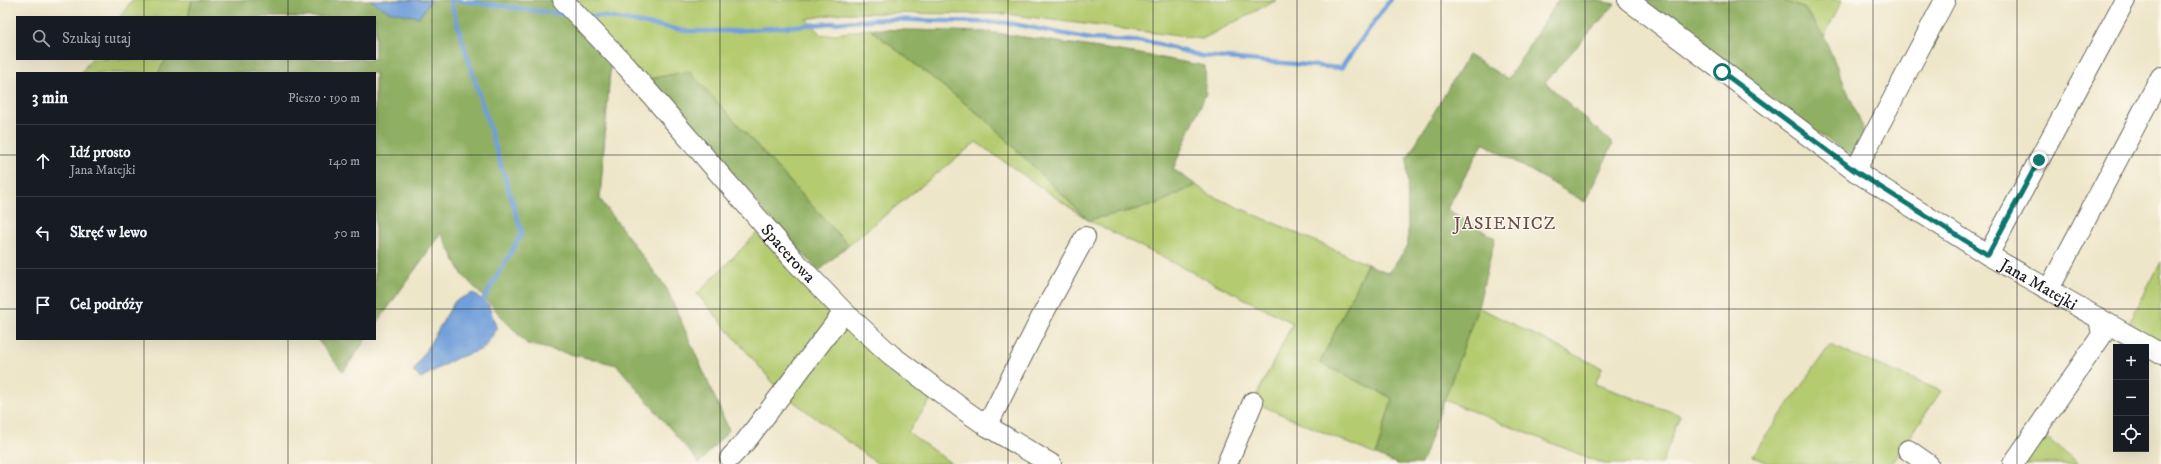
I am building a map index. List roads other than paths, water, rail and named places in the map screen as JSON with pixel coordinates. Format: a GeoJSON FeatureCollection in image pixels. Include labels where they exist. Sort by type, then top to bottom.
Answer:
{"type":"FeatureCollection","features":[{"type":"Feature","properties":{"kind":"street","name":"Spacerowa"},"geometry":{"type":"LineString","coordinates":[[563,0],[627,67],[795,261],[844,312],[891,355],[987,426],[1051,464]]}},
{"type":"Feature","properties":{"kind":"street","name":"Jana Matejki"},"geometry":{"type":"LineString","coordinates":[[1628,0],[1855,171],[1988,255],[2161,354]]}},
{"type":"Feature","properties":{"kind":"street"},"geometry":{"type":"LineString","coordinates":[[1855,171],[1945,0]]}},
{"type":"Feature","properties":{"kind":"street"},"geometry":{"type":"LineString","coordinates":[[1988,255],[2125,0]]}},
{"type":"Feature","properties":{"kind":"street"},"geometry":{"type":"LineString","coordinates":[[2049,289],[2161,77]]}},
{"type":"Feature","properties":{"kind":"street"},"geometry":{"type":"LineString","coordinates":[[987,426],[1043,314],[1085,237]]}},
{"type":"Feature","properties":{"kind":"street"},"geometry":{"type":"LineString","coordinates":[[730,458],[746,441],[844,312]]}},
{"type":"Feature","properties":{"kind":"street"},"geometry":{"type":"LineString","coordinates":[[2013,464],[2102,335],[2099,318]]}},
{"type":"Feature","properties":{"kind":"street"},"geometry":{"type":"LineString","coordinates":[[1227,464],[1253,402]]}},
{"type":"Feature","properties":{"kind":"street"},"geometry":{"type":"LineString","coordinates":[[1908,450],[1928,464]]}},
{"type":"Feature","properties":{"kind":"water"},"geometry":{"type":"Polygon","coordinates":[[[370,0],[431,0],[419,17],[388,11],[370,0]]]}},
{"type":"Feature","properties":{"kind":"water"},"geometry":{"type":"Polygon","coordinates":[[[473,293],[488,304],[497,329],[483,349],[457,358],[421,378],[413,372],[455,301],[473,293]]]}},
{"type":"Feature","properties":{"kind":"waterway"},"geometry":{"type":"LineString","coordinates":[[450,0],[522,233],[483,300]]}},
{"type":"Feature","properties":{"kind":"waterway"},"geometry":{"type":"LineString","coordinates":[[456,0],[568,15]]}},
{"type":"Feature","properties":{"kind":"waterway"},"geometry":{"type":"LineString","coordinates":[[587,16],[601,16],[688,31],[734,31],[883,19],[1008,23],[1090,39],[1151,42],[1201,56],[1341,68],[1390,0]]}},
{"type":"Feature","properties":{"kind":"district","name":"JASIENICZ"},"geometry":{"type":"Point","coordinates":[1505,223]}}]}
